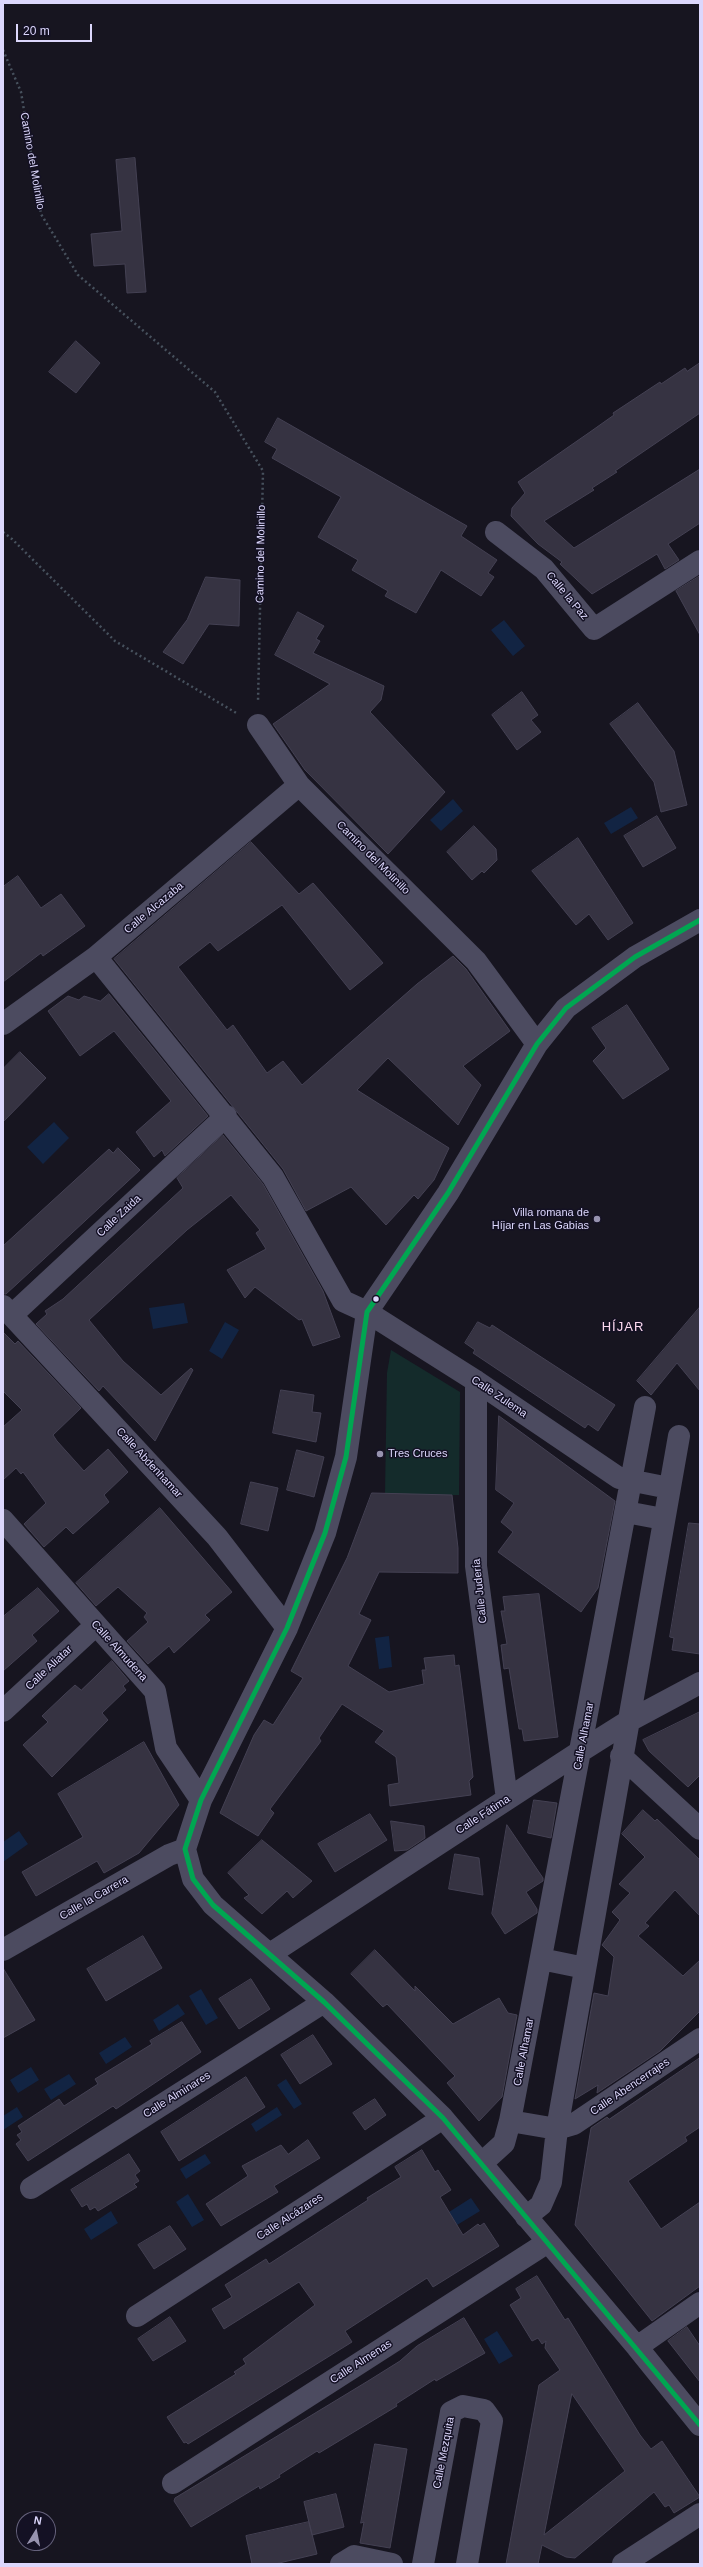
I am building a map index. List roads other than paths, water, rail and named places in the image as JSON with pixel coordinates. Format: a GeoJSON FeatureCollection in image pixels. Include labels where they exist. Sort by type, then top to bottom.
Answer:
{"type":"FeatureCollection","features":[{"type":"Feature","properties":{"kind":"street","name":"Calle la Paz"},"geometry":{"type":"LineString","coordinates":[[496,532],[544,569],[594,629],[700,561]]}},
{"type":"Feature","properties":{"kind":"street","name":"Camino del Molinillo"},"geometry":{"type":"LineString","coordinates":[[258,725],[299,785],[476,961],[537,1044]]}},
{"type":"Feature","properties":{"kind":"street","name":"Calle Alcazaba"},"geometry":{"type":"LineString","coordinates":[[3,1024],[96,957],[299,785]]}},
{"type":"Feature","properties":{"kind":"street"},"geometry":{"type":"LineString","coordinates":[[700,920],[635,957],[572,1003],[537,1044],[448,1193],[367,1312],[346,1457],[325,1532],[287,1628],[201,1800],[186,1849],[193,1879],[213,1905],[324,2002],[443,2118],[637,2347],[700,2426]]}},
{"type":"Feature","properties":{"kind":"street","name":"Calle Zulema"},"geometry":{"type":"LineString","coordinates":[[96,957],[226,1116],[273,1177],[343,1301],[367,1312],[476,1381],[619,1478],[631,1480]]}},
{"type":"Feature","properties":{"kind":"street","name":"Calle Zaida"},"geometry":{"type":"LineString","coordinates":[[8,1311],[226,1116]]}},
{"type":"Feature","properties":{"kind":"street","name":"Calle Abdenhamar"},"geometry":{"type":"LineString","coordinates":[[8,1311],[217,1537],[287,1628]]}},
{"type":"Feature","properties":{"kind":"street","name":"Calle Judería"},"geometry":{"type":"LineString","coordinates":[[476,1381],[476,1566],[507,1799]]}},
{"type":"Feature","properties":{"kind":"street","name":"Calle Alhamar"},"geometry":{"type":"LineString","coordinates":[[482,2163],[504,2143],[510,2121],[626,1512],[644,1407]]}},
{"type":"Feature","properties":{"kind":"street"},"geometry":{"type":"LineString","coordinates":[[526,2216],[541,2205],[551,2182],[557,2129],[621,1756],[663,1519],[680,1436]]}},
{"type":"Feature","properties":{"kind":"street"},"geometry":{"type":"LineString","coordinates":[[631,1480],[669,1488]]}},
{"type":"Feature","properties":{"kind":"street"},"geometry":{"type":"LineString","coordinates":[[626,1512],[663,1519]]}},
{"type":"Feature","properties":{"kind":"street","name":"Calle Almudena"},"geometry":{"type":"LineString","coordinates":[[3,1520],[155,1691],[166,1748],[201,1800]]}},
{"type":"Feature","properties":{"kind":"street","name":"Calle Aliatar"},"geometry":{"type":"LineString","coordinates":[[3,1711],[96,1625]]}},
{"type":"Feature","properties":{"kind":"street","name":"Calle Fátima"},"geometry":{"type":"LineString","coordinates":[[270,1954],[581,1750],[627,1722],[700,1683]]}},
{"type":"Feature","properties":{"kind":"street"},"geometry":{"type":"LineString","coordinates":[[621,1756],[700,1829]]}},
{"type":"Feature","properties":{"kind":"street","name":"Calle la Carrera"},"geometry":{"type":"LineString","coordinates":[[3,1950],[169,1855],[186,1849]]}},
{"type":"Feature","properties":{"kind":"street"},"geometry":{"type":"LineString","coordinates":[[541,1959],[585,1968]]}},
{"type":"Feature","properties":{"kind":"street","name":"Calle Alminares"},"geometry":{"type":"LineString","coordinates":[[31,2188],[324,2002]]}},
{"type":"Feature","properties":{"kind":"street","name":"Calle Abencerrajes"},"geometry":{"type":"LineString","coordinates":[[557,2129],[574,2124],[700,2039]]}},
{"type":"Feature","properties":{"kind":"street","name":"Calle Alcázares"},"geometry":{"type":"LineString","coordinates":[[137,2316],[443,2118]]}},
{"type":"Feature","properties":{"kind":"street"},"geometry":{"type":"LineString","coordinates":[[510,2121],[557,2129]]}},
{"type":"Feature","properties":{"kind":"street","name":"Calle Almenas"},"geometry":{"type":"LineString","coordinates":[[173,2483],[548,2242]]}},
{"type":"Feature","properties":{"kind":"street"},"geometry":{"type":"LineString","coordinates":[[637,2347],[700,2303]]}},
{"type":"Feature","properties":{"kind":"street","name":"Calle Mezquita"},"geometry":{"type":"LineString","coordinates":[[423,2564],[451,2412],[463,2406],[484,2410],[492,2421],[467,2564]]}},
{"type":"Feature","properties":{"kind":"street"},"geometry":{"type":"LineString","coordinates":[[623,2564],[700,2514]]}},
{"type":"Feature","properties":{"kind":"street"},"geometry":{"type":"LineString","coordinates":[[341,2564],[354,2556],[392,2564]]}},
{"type":"Feature","properties":{"kind":"water"},"geometry":{"type":"Polygon","coordinates":[[[504,620],[525,646],[513,656],[491,630],[504,620]]]}},
{"type":"Feature","properties":{"kind":"water"},"geometry":{"type":"Polygon","coordinates":[[[453,799],[463,811],[441,831],[430,820],[453,799]]]}},
{"type":"Feature","properties":{"kind":"water"},"geometry":{"type":"Polygon","coordinates":[[[631,807],[638,818],[611,834],[604,823],[631,807]]]}},
{"type":"Feature","properties":{"kind":"water"},"geometry":{"type":"Polygon","coordinates":[[[54,1122],[69,1138],[43,1164],[27,1147],[54,1122]]]}},
{"type":"Feature","properties":{"kind":"water"},"geometry":{"type":"Polygon","coordinates":[[[184,1303],[188,1323],[153,1329],[149,1308],[184,1303]]]}},
{"type":"Feature","properties":{"kind":"water"},"geometry":{"type":"Polygon","coordinates":[[[225,1322],[239,1330],[222,1359],[209,1351],[225,1322]]]}},
{"type":"Feature","properties":{"kind":"water"},"geometry":{"type":"Polygon","coordinates":[[[389,1636],[392,1667],[379,1669],[375,1638],[389,1636]]]}},
{"type":"Feature","properties":{"kind":"water"},"geometry":{"type":"Polygon","coordinates":[[[19,1831],[28,1844],[3,1862],[3,1842],[19,1831]]]}},
{"type":"Feature","properties":{"kind":"water"},"geometry":{"type":"Polygon","coordinates":[[[201,1989],[218,2018],[206,2025],[189,1996],[201,1989]]]}},
{"type":"Feature","properties":{"kind":"water"},"geometry":{"type":"Polygon","coordinates":[[[178,2004],[185,2014],[159,2031],[153,2020],[178,2004]]]}},
{"type":"Feature","properties":{"kind":"water"},"geometry":{"type":"Polygon","coordinates":[[[125,2037],[132,2047],[106,2064],[99,2053],[125,2037]]]}},
{"type":"Feature","properties":{"kind":"water"},"geometry":{"type":"Polygon","coordinates":[[[31,2067],[39,2080],[18,2093],[10,2080],[31,2067]]]}},
{"type":"Feature","properties":{"kind":"water"},"geometry":{"type":"Polygon","coordinates":[[[69,2074],[76,2084],[51,2100],[44,2089],[69,2074]]]}},
{"type":"Feature","properties":{"kind":"water"},"geometry":{"type":"Polygon","coordinates":[[[286,2079],[302,2104],[294,2109],[277,2085],[286,2079]]]}},
{"type":"Feature","properties":{"kind":"water"},"geometry":{"type":"Polygon","coordinates":[[[17,2107],[23,2117],[3,2130],[3,2116],[17,2107]]]}},
{"type":"Feature","properties":{"kind":"water"},"geometry":{"type":"Polygon","coordinates":[[[277,2107],[282,2115],[256,2132],[251,2124],[277,2107]]]}},
{"type":"Feature","properties":{"kind":"water"},"geometry":{"type":"Polygon","coordinates":[[[205,2154],[211,2163],[186,2179],[180,2169],[205,2154]]]}},
{"type":"Feature","properties":{"kind":"water"},"geometry":{"type":"Polygon","coordinates":[[[188,2194],[204,2220],[192,2227],[176,2202],[188,2194]]]}},
{"type":"Feature","properties":{"kind":"water"},"geometry":{"type":"Polygon","coordinates":[[[471,2198],[480,2211],[457,2225],[449,2212],[471,2198]]]}},
{"type":"Feature","properties":{"kind":"water"},"geometry":{"type":"Polygon","coordinates":[[[111,2211],[118,2223],[91,2240],[84,2229],[111,2211]]]}},
{"type":"Feature","properties":{"kind":"water"},"geometry":{"type":"Polygon","coordinates":[[[497,2331],[513,2356],[499,2364],[484,2339],[497,2331]]]}},
{"type":"Feature","properties":{"kind":"place","name":"Villa romana de Híjar en Las Gabias"},"geometry":{"type":"Point","coordinates":[597,1219]}},
{"type":"Feature","properties":{"kind":"place","name":"Tres Cruces"},"geometry":{"type":"Point","coordinates":[380,1454]}},
{"type":"Feature","properties":{"kind":"district","name":"HÍJAR"},"geometry":{"type":"Point","coordinates":[623,1327]}}]}
